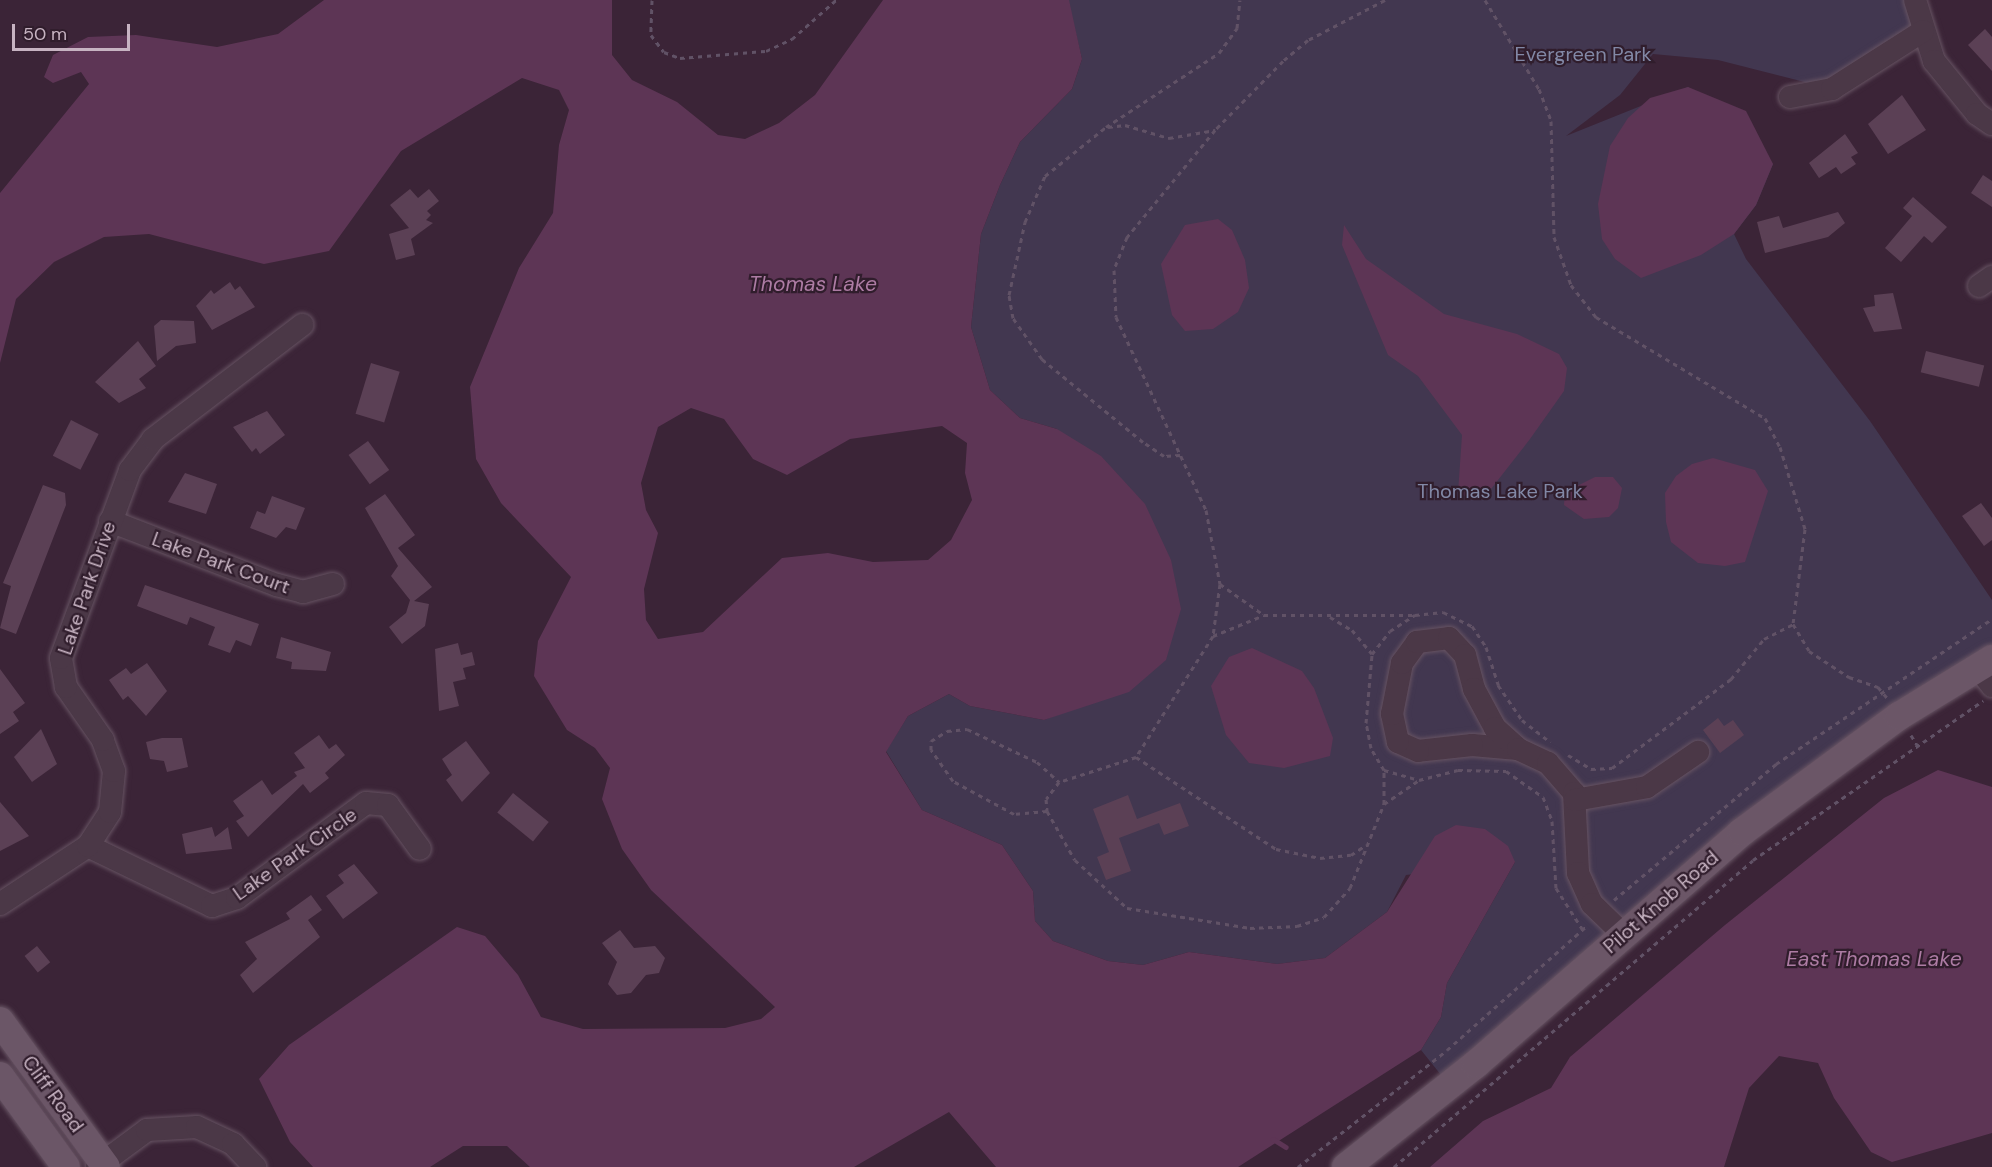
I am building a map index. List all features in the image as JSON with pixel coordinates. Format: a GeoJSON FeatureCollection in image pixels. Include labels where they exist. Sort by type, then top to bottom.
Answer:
{"type":"FeatureCollection","features":[{"type":"Feature","properties":{"kind":"main road","name":"Pilot Knob Road"},"geometry":{"type":"LineString","coordinates":[[1346,1167],[1476,1064],[1752,825],[1899,716],[1987,671]]}},
{"type":"Feature","properties":{"kind":"main road","name":"Cliff Road"},"geometry":{"type":"LineString","coordinates":[[0,1021],[102,1166]]}},
{"type":"Feature","properties":{"kind":"main road","name":"Cliff Road"},"geometry":{"type":"LineString","coordinates":[[0,1076],[66,1167]]}},
{"type":"Feature","properties":{"kind":"street"},"geometry":{"type":"LineString","coordinates":[[1916,0],[1923,31],[1934,61],[1977,114],[1992,124]]}},
{"type":"Feature","properties":{"kind":"street"},"geometry":{"type":"LineString","coordinates":[[1790,97],[1832,89],[1923,31]]}},
{"type":"Feature","properties":{"kind":"street","name":"Lake Park Drive"},"geometry":{"type":"LineString","coordinates":[[0,904],[88,846],[110,812],[114,771],[103,740],[66,687],[61,658],[130,470],[153,439],[302,325]]}},
{"type":"Feature","properties":{"kind":"street","name":"Lake Park Court"},"geometry":{"type":"LineString","coordinates":[[110,521],[277,585],[303,592],[333,584]]}},
{"type":"Feature","properties":{"kind":"street"},"geometry":{"type":"LineString","coordinates":[[1518,749],[1472,744],[1418,751],[1398,742],[1392,714],[1402,663],[1417,642],[1449,638],[1465,655],[1474,689],[1495,728],[1518,749],[1548,763],[1575,800],[1578,873],[1601,912],[1624,935]]}},
{"type":"Feature","properties":{"kind":"street"},"geometry":{"type":"LineString","coordinates":[[1575,800],[1647,787],[1698,752]]}},
{"type":"Feature","properties":{"kind":"street","name":"Lake Park Circle"},"geometry":{"type":"LineString","coordinates":[[88,846],[212,906],[237,898],[366,803],[388,806],[420,849]]}},
{"type":"Feature","properties":{"kind":"street"},"geometry":{"type":"LineString","coordinates":[[102,1166],[147,1130],[197,1127],[233,1144],[255,1167]]}},
{"type":"Feature","properties":{"kind":"path"},"geometry":{"type":"LineString","coordinates":[[652,0],[651,35],[664,52],[680,58],[766,51],[792,39],[837,0]]}},
{"type":"Feature","properties":{"kind":"path"},"geometry":{"type":"LineString","coordinates":[[1180,455],[1164,456],[1089,400],[1042,359],[1013,318],[1009,295],[1025,222],[1045,176],[1106,127],[1219,53],[1237,28],[1240,0]]}},
{"type":"Feature","properties":{"kind":"path"},"geometry":{"type":"LineString","coordinates":[[1385,0],[1308,40],[1215,130],[1127,237],[1114,270],[1116,317],[1206,510],[1220,584],[1213,636],[1136,757],[1059,782],[1046,799],[1047,811],[1075,860],[1127,908],[1250,928],[1298,926],[1324,917],[1350,888],[1384,804],[1384,770],[1371,748],[1366,723],[1372,654],[1390,631],[1415,615]]}},
{"type":"Feature","properties":{"kind":"path"},"geometry":{"type":"LineString","coordinates":[[1485,0],[1539,89],[1551,121],[1554,237],[1571,285],[1596,317],[1748,404],[1765,418],[1780,447],[1805,529],[1793,624],[1809,651],[1881,691]]}},
{"type":"Feature","properties":{"kind":"path"},"geometry":{"type":"LineString","coordinates":[[1106,127],[1125,125],[1169,138],[1215,130]]}},
{"type":"Feature","properties":{"kind":"path"},"geometry":{"type":"LineString","coordinates":[[1220,584],[1264,615]]}},
{"type":"Feature","properties":{"kind":"path"},"geometry":{"type":"LineString","coordinates":[[1213,636],[1264,615],[1415,615],[1443,612],[1472,626],[1510,702],[1553,745]]}},
{"type":"Feature","properties":{"kind":"path"},"geometry":{"type":"LineString","coordinates":[[1329,616],[1352,630],[1372,654]]}},
{"type":"Feature","properties":{"kind":"path"},"geometry":{"type":"LineString","coordinates":[[1298,1167],[1447,1050],[1713,813],[1881,691],[1992,619]]}},
{"type":"Feature","properties":{"kind":"path"},"geometry":{"type":"LineString","coordinates":[[1561,751],[1591,769],[1612,768],[1731,679],[1764,639],[1793,624]]}},
{"type":"Feature","properties":{"kind":"path"},"geometry":{"type":"LineString","coordinates":[[1394,1167],[1753,860],[1992,694]]}},
{"type":"Feature","properties":{"kind":"path"},"geometry":{"type":"LineString","coordinates":[[1047,811],[1014,814],[953,781],[931,750],[931,741],[947,731],[967,729],[1037,762],[1059,782]]}},
{"type":"Feature","properties":{"kind":"path"},"geometry":{"type":"LineString","coordinates":[[1136,757],[1275,849],[1320,858],[1351,855],[1366,845]]}},
{"type":"Feature","properties":{"kind":"path"},"geometry":{"type":"LineString","coordinates":[[1384,770],[1419,780]]}},
{"type":"Feature","properties":{"kind":"path"},"geometry":{"type":"LineString","coordinates":[[1384,804],[1419,780],[1458,770],[1506,771],[1543,797],[1552,821],[1556,888],[1583,930]]}},
{"type":"Feature","properties":{"kind":"green space","name":"Thomas Lake Park"},"geometry":{"type":"Polygon","coordinates":[[[1068,0],[1915,0],[1923,31],[1832,89],[1718,60],[1653,54],[1620,95],[1566,136],[1688,87],[1773,164],[1756,205],[1734,234],[1746,259],[1870,421],[1992,600],[1992,658],[1857,747],[1449,1085],[1421,1050],[1441,1017],[1447,983],[1515,862],[1406,875],[1387,912],[1325,958],[1277,964],[1189,952],[1143,965],[1108,961],[1053,941],[1035,921],[1033,891],[1002,845],[922,810],[886,751],[908,716],[949,694],[970,706],[1044,720],[1084,704],[1057,429],[1020,418],[990,390],[971,327],[981,234],[1000,185],[1020,142],[1072,89],[1082,59],[1068,0]]]}},
{"type":"Feature","properties":{"kind":"water","name":"Thomas Lake"},"geometry":{"type":"Polygon","coordinates":[[[324,0],[612,0],[612,55],[632,80],[677,102],[718,135],[745,139],[779,123],[815,95],[883,0],[1069,0],[1082,59],[1072,89],[1020,142],[1000,185],[981,234],[971,327],[990,390],[1020,418],[1057,429],[1101,456],[1145,504],[1171,560],[1181,609],[1166,660],[1129,692],[1044,720],[970,706],[949,694],[908,716],[886,752],[922,810],[1002,845],[1033,891],[1035,921],[1053,941],[1108,961],[1143,965],[1189,952],[1277,964],[1325,958],[1387,912],[1435,836],[1456,825],[1485,829],[1508,846],[1515,862],[1447,983],[1441,1017],[1421,1050],[1238,1167],[996,1167],[949,1112],[854,1167],[530,1167],[507,1146],[463,1146],[430,1167],[313,1167],[290,1142],[259,1079],[289,1045],[457,927],[485,936],[518,975],[541,1017],[583,1029],[725,1028],[761,1019],[775,1007],[651,890],[622,849],[602,799],[610,768],[595,748],[567,730],[534,676],[538,641],[571,577],[501,503],[476,459],[470,387],[519,268],[553,213],[559,145],[569,110],[559,90],[522,78],[401,151],[329,251],[264,264],[149,234],[104,237],[54,262],[16,299],[0,363],[0,193],[89,84],[81,72],[53,83],[44,77],[53,55],[88,37],[136,35],[217,47],[278,34],[324,0]],[[691,408],[658,427],[641,483],[646,510],[658,533],[644,589],[646,620],[658,639],[703,632],[782,558],[828,553],[873,562],[928,560],[951,540],[972,500],[965,473],[967,443],[942,426],[850,439],[787,475],[753,459],[724,419],[691,408]]]}},
{"type":"Feature","properties":{"kind":"water"},"geometry":{"type":"Polygon","coordinates":[[[1688,87],[1746,111],[1773,164],[1756,205],[1734,234],[1701,255],[1641,278],[1615,259],[1602,239],[1598,204],[1610,146],[1628,118],[1650,98],[1688,87]]]}},
{"type":"Feature","properties":{"kind":"water"},"geometry":{"type":"Polygon","coordinates":[[[1218,219],[1232,230],[1245,260],[1249,288],[1238,312],[1213,329],[1185,331],[1172,315],[1161,264],[1185,225],[1218,219]]]}},
{"type":"Feature","properties":{"kind":"water"},"geometry":{"type":"Polygon","coordinates":[[[1344,225],[1366,259],[1444,314],[1517,334],[1559,354],[1567,368],[1564,391],[1530,439],[1491,489],[1472,499],[1458,493],[1462,435],[1418,376],[1388,355],[1342,245],[1344,225]]]}},
{"type":"Feature","properties":{"kind":"water"},"geometry":{"type":"Polygon","coordinates":[[[1713,458],[1755,470],[1768,491],[1745,562],[1725,566],[1698,563],[1671,542],[1666,522],[1665,493],[1676,476],[1692,464],[1713,458]]]}},
{"type":"Feature","properties":{"kind":"water"},"geometry":{"type":"Polygon","coordinates":[[[1595,477],[1613,477],[1622,488],[1618,508],[1609,517],[1584,519],[1564,505],[1565,492],[1595,477]]]}},
{"type":"Feature","properties":{"kind":"water"},"geometry":{"type":"Polygon","coordinates":[[[1252,648],[1302,671],[1314,688],[1333,738],[1330,756],[1284,768],[1249,763],[1226,735],[1211,686],[1229,657],[1252,648]]]}},
{"type":"Feature","properties":{"kind":"water","name":"East Thomas Lake"},"geometry":{"type":"Polygon","coordinates":[[[1938,770],[1992,787],[1992,1133],[1892,1162],[1871,1152],[1834,1098],[1818,1063],[1779,1056],[1749,1088],[1724,1167],[1430,1167],[1483,1121],[1551,1088],[1570,1057],[1725,925],[1884,798],[1938,770]]]}},
{"type":"Feature","properties":{"kind":"building"},"geometry":{"type":"Polygon","coordinates":[[[1985,29],[1992,37],[1992,71],[1968,45],[1985,29]]]}},
{"type":"Feature","properties":{"kind":"building"},"geometry":{"type":"Polygon","coordinates":[[[1902,95],[1926,130],[1888,154],[1868,124],[1902,95]]]}},
{"type":"Feature","properties":{"kind":"building"},"geometry":{"type":"Polygon","coordinates":[[[1845,134],[1858,153],[1851,157],[1856,164],[1841,174],[1836,167],[1819,178],[1809,163],[1845,134]]]}},
{"type":"Feature","properties":{"kind":"building"},"geometry":{"type":"Polygon","coordinates":[[[1983,175],[1992,181],[1992,207],[1971,193],[1983,175]]]}},
{"type":"Feature","properties":{"kind":"building"},"geometry":{"type":"Polygon","coordinates":[[[410,189],[418,198],[429,189],[439,201],[427,211],[431,215],[426,220],[433,223],[411,239],[415,255],[396,260],[389,234],[409,228],[390,205],[410,189]]]}},
{"type":"Feature","properties":{"kind":"building"},"geometry":{"type":"Polygon","coordinates":[[[1913,197],[1947,227],[1932,243],[1924,236],[1901,262],[1885,248],[1912,216],[1903,208],[1913,197]]]}},
{"type":"Feature","properties":{"kind":"building"},"geometry":{"type":"Polygon","coordinates":[[[1838,212],[1845,223],[1828,237],[1765,253],[1757,222],[1779,216],[1783,228],[1838,212]]]}},
{"type":"Feature","properties":{"kind":"building"},"geometry":{"type":"Polygon","coordinates":[[[230,282],[235,290],[240,286],[255,307],[212,330],[196,306],[211,290],[214,294],[230,282]]]}},
{"type":"Feature","properties":{"kind":"building"},"geometry":{"type":"Polygon","coordinates":[[[1893,293],[1902,329],[1874,332],[1863,308],[1875,306],[1874,295],[1893,293]]]}},
{"type":"Feature","properties":{"kind":"building"},"geometry":{"type":"Polygon","coordinates":[[[161,320],[194,321],[196,343],[176,346],[157,361],[154,326],[161,320]]]}},
{"type":"Feature","properties":{"kind":"building"},"geometry":{"type":"Polygon","coordinates":[[[138,341],[156,366],[139,379],[146,388],[119,403],[95,382],[138,341]]]}},
{"type":"Feature","properties":{"kind":"building"},"geometry":{"type":"Polygon","coordinates":[[[1926,351],[1984,366],[1979,387],[1921,372],[1926,351]]]}},
{"type":"Feature","properties":{"kind":"building"},"geometry":{"type":"Polygon","coordinates":[[[371,363],[400,372],[384,422],[356,414],[371,363]]]}},
{"type":"Feature","properties":{"kind":"building"},"geometry":{"type":"Polygon","coordinates":[[[267,411],[285,435],[260,454],[256,448],[252,452],[233,427],[267,411]]]}},
{"type":"Feature","properties":{"kind":"building"},"geometry":{"type":"Polygon","coordinates":[[[71,420],[99,434],[80,470],[53,456],[71,420]]]}},
{"type":"Feature","properties":{"kind":"building"},"geometry":{"type":"Polygon","coordinates":[[[368,441],[389,470],[370,484],[349,455],[368,441]]]}},
{"type":"Feature","properties":{"kind":"building"},"geometry":{"type":"Polygon","coordinates":[[[185,473],[217,484],[206,514],[168,502],[185,473]]]}},
{"type":"Feature","properties":{"kind":"building"},"geometry":{"type":"Polygon","coordinates":[[[43,485],[65,493],[66,505],[16,634],[0,628],[11,586],[3,583],[43,485]]]}},
{"type":"Feature","properties":{"kind":"building"},"geometry":{"type":"Polygon","coordinates":[[[385,494],[415,535],[398,548],[432,587],[414,601],[429,604],[425,626],[402,644],[389,627],[406,613],[410,600],[391,576],[398,566],[365,508],[385,494]]]}},
{"type":"Feature","properties":{"kind":"building"},"geometry":{"type":"Polygon","coordinates":[[[272,496],[305,508],[296,530],[286,527],[276,538],[250,528],[257,511],[265,514],[272,496]]]}},
{"type":"Feature","properties":{"kind":"building"},"geometry":{"type":"Polygon","coordinates":[[[1981,503],[1992,518],[1992,540],[1984,546],[1962,516],[1981,503]]]}},
{"type":"Feature","properties":{"kind":"building"},"geometry":{"type":"Polygon","coordinates":[[[145,585],[259,624],[251,646],[236,640],[230,653],[208,645],[215,627],[190,617],[187,625],[137,606],[145,585]]]}},
{"type":"Feature","properties":{"kind":"building"},"geometry":{"type":"Polygon","coordinates":[[[281,637],[331,652],[326,671],[291,669],[292,662],[276,658],[281,637]]]}},
{"type":"Feature","properties":{"kind":"building"},"geometry":{"type":"Polygon","coordinates":[[[458,643],[461,655],[472,652],[475,665],[463,668],[466,679],[453,682],[459,706],[439,711],[435,649],[458,643]]]}},
{"type":"Feature","properties":{"kind":"building"},"geometry":{"type":"Polygon","coordinates":[[[147,663],[167,691],[146,716],[128,696],[123,700],[109,680],[126,668],[131,674],[147,663]]]}},
{"type":"Feature","properties":{"kind":"building"},"geometry":{"type":"Polygon","coordinates":[[[0,669],[25,703],[13,712],[19,721],[0,734],[0,669]]]}},
{"type":"Feature","properties":{"kind":"building"},"geometry":{"type":"Polygon","coordinates":[[[1718,718],[1724,726],[1733,720],[1744,735],[1720,753],[1703,730],[1718,718]]]}},
{"type":"Feature","properties":{"kind":"building"},"geometry":{"type":"Polygon","coordinates":[[[41,729],[57,764],[32,782],[14,757],[41,729]]]}},
{"type":"Feature","properties":{"kind":"building"},"geometry":{"type":"Polygon","coordinates":[[[319,735],[329,749],[336,744],[345,755],[325,773],[329,778],[310,793],[303,784],[248,837],[236,821],[244,816],[233,801],[262,780],[272,795],[297,776],[294,772],[305,768],[294,753],[319,735]]]}},
{"type":"Feature","properties":{"kind":"building"},"geometry":{"type":"Polygon","coordinates":[[[162,738],[182,738],[188,767],[167,772],[164,761],[150,759],[146,742],[162,738]]]}},
{"type":"Feature","properties":{"kind":"building"},"geometry":{"type":"Polygon","coordinates":[[[466,741],[490,773],[462,802],[446,780],[452,775],[442,759],[466,741]]]}},
{"type":"Feature","properties":{"kind":"building"},"geometry":{"type":"Polygon","coordinates":[[[513,793],[549,822],[533,841],[497,812],[513,793]]]}},
{"type":"Feature","properties":{"kind":"building"},"geometry":{"type":"Polygon","coordinates":[[[1128,795],[1137,819],[1180,803],[1189,826],[1164,835],[1159,823],[1119,838],[1131,871],[1106,880],[1097,857],[1109,852],[1093,809],[1128,795]]]}},
{"type":"Feature","properties":{"kind":"building"},"geometry":{"type":"Polygon","coordinates":[[[0,802],[29,836],[0,851],[0,802]]]}},
{"type":"Feature","properties":{"kind":"building"},"geometry":{"type":"Polygon","coordinates":[[[212,827],[215,837],[228,827],[232,849],[186,854],[182,834],[212,827]]]}},
{"type":"Feature","properties":{"kind":"building"},"geometry":{"type":"Polygon","coordinates":[[[354,864],[378,893],[343,919],[326,896],[344,883],[338,875],[354,864]]]}},
{"type":"Feature","properties":{"kind":"building"},"geometry":{"type":"Polygon","coordinates":[[[311,895],[322,910],[308,920],[320,937],[253,993],[240,975],[257,959],[245,942],[290,919],[286,913],[311,895]]]}},
{"type":"Feature","properties":{"kind":"building"},"geometry":{"type":"Polygon","coordinates":[[[620,930],[634,948],[655,946],[665,958],[659,973],[646,975],[631,993],[617,995],[608,984],[617,962],[602,943],[620,930]]]}},
{"type":"Feature","properties":{"kind":"building"},"geometry":{"type":"Polygon","coordinates":[[[37,946],[50,962],[38,972],[25,956],[37,946]]]}},
{"type":"Feature","properties":{"kind":"waterway"},"geometry":{"type":"LineString","coordinates":[[1273,1139],[1286,1147]]}},
{"type":"Feature","properties":{"kind":"park label","name":"Evergreen Park"},"geometry":{"type":"Point","coordinates":[1583,54]}}]}
